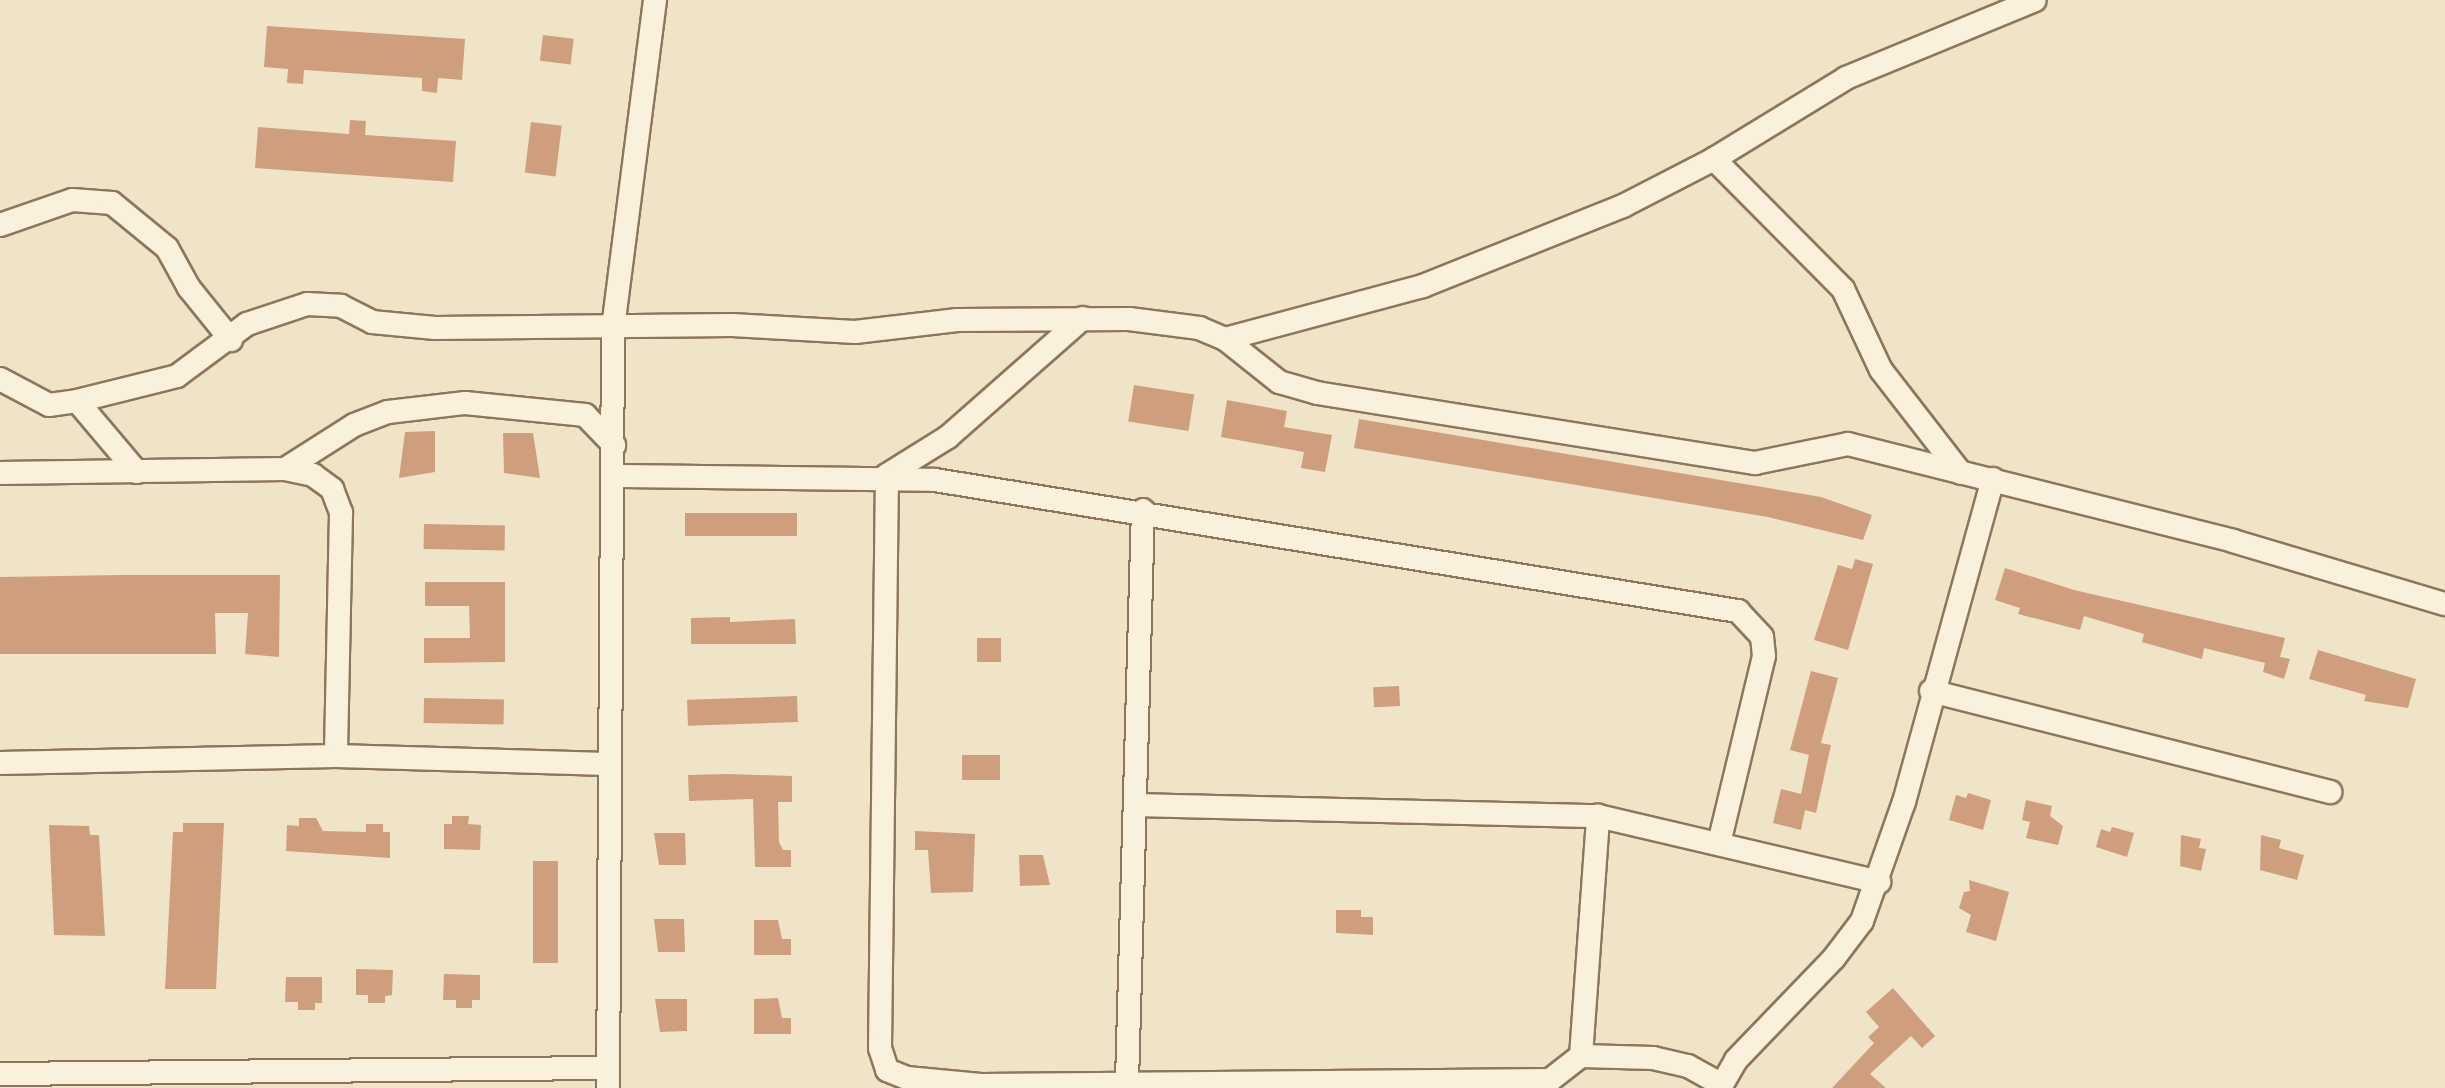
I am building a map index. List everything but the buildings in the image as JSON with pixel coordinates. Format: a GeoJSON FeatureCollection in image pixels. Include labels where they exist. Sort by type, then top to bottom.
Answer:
{"type":"FeatureCollection","features":[{"type":"Feature","properties":{"kind":"street"},"geometry":{"type":"LineString","coordinates":[[0,1074],[608,1078],[607,764],[614,445],[613,328],[655,0]]}},
{"type":"Feature","properties":{"kind":"street"},"geometry":{"type":"LineString","coordinates":[[1225,339],[1423,286],[1623,206],[1714,159],[1846,78],[2035,0]]}},
{"type":"Feature","properties":{"kind":"street"},"geometry":{"type":"LineString","coordinates":[[1714,159],[1852,300],[1881,370],[1961,473]]}},
{"type":"Feature","properties":{"kind":"street"},"geometry":{"type":"LineString","coordinates":[[0,225],[72,200],[112,203],[167,248],[189,288],[231,340]]}},
{"type":"Feature","properties":{"kind":"street"},"geometry":{"type":"LineString","coordinates":[[0,379],[49,405],[77,401],[177,376],[231,340],[247,324],[307,304],[341,306],[372,322],[435,328],[732,325],[855,332],[957,320],[1083,318],[1199,328],[1225,339],[1279,382],[1317,393],[1755,463],[1848,444],[2233,541],[2445,604]]}},
{"type":"Feature","properties":{"kind":"street"},"geometry":{"type":"LineString","coordinates":[[887,475],[948,437],[1083,318]]}},
{"type":"Feature","properties":{"kind":"street"},"geometry":{"type":"LineString","coordinates":[[77,401],[137,472]]}},
{"type":"Feature","properties":{"kind":"street"},"geometry":{"type":"LineString","coordinates":[[285,469],[354,425],[388,412],[465,403],[585,415],[614,445]]}},
{"type":"Feature","properties":{"kind":"street"},"geometry":{"type":"LineString","coordinates":[[0,473],[285,469],[313,475],[332,489],[341,513],[336,756]]}},
{"type":"Feature","properties":{"kind":"street"},"geometry":{"type":"LineString","coordinates":[[887,475],[880,1048],[887,1070],[942,1083],[1523,1083],[1550,1080],[1569,1070],[1581,1056],[1598,816]]}},
{"type":"Feature","properties":{"kind":"street"},"geometry":{"type":"LineString","coordinates":[[613,476],[887,475],[1143,510],[1747,616],[1762,637],[1764,656],[1719,844]]}},
{"type":"Feature","properties":{"kind":"street"},"geometry":{"type":"LineString","coordinates":[[1581,1056],[1653,1058],[1688,1066],[1721,1087],[1736,1060],[1834,958],[1862,921],[1879,882],[1993,479]]}},
{"type":"Feature","properties":{"kind":"street"},"geometry":{"type":"LineString","coordinates":[[1127,1082],[1143,510]]}},
{"type":"Feature","properties":{"kind":"street"},"geometry":{"type":"LineString","coordinates":[[1931,691],[2330,792]]}},
{"type":"Feature","properties":{"kind":"street"},"geometry":{"type":"LineString","coordinates":[[0,763],[336,756],[607,764]]}},
{"type":"Feature","properties":{"kind":"street"},"geometry":{"type":"LineString","coordinates":[[1135,805],[1598,816],[1879,882]]}}]}
